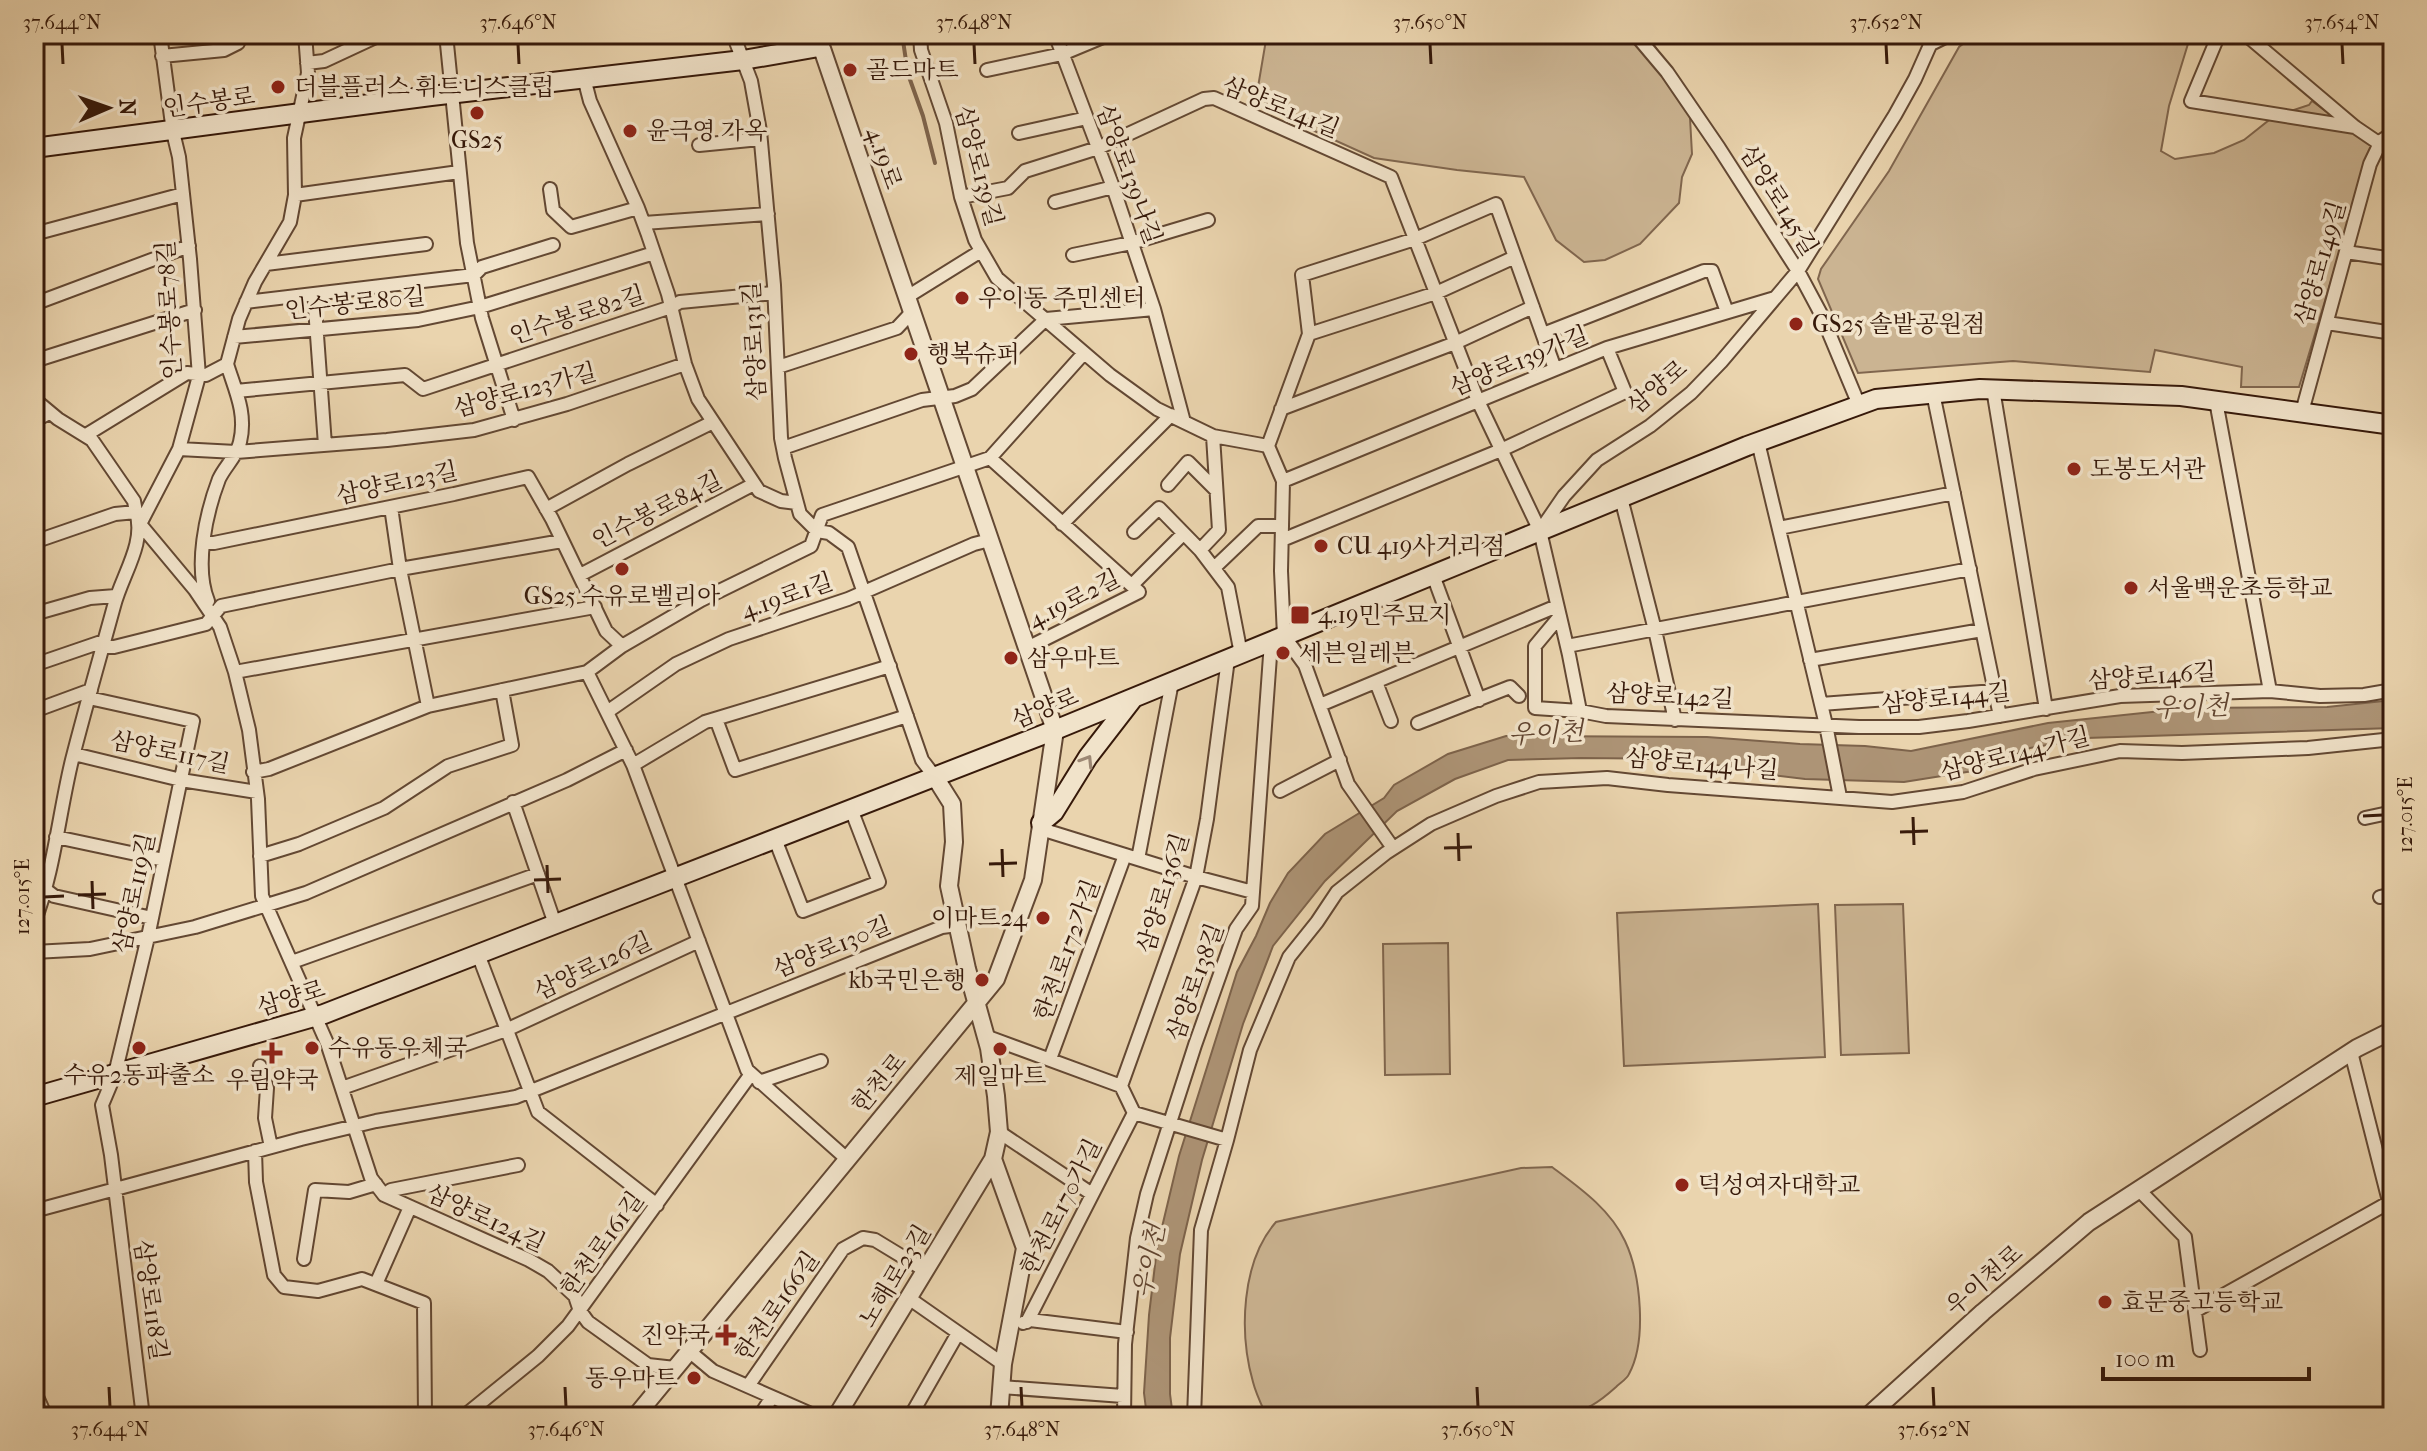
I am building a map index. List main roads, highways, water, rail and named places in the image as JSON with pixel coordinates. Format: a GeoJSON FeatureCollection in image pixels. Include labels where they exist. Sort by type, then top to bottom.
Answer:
{"type":"FeatureCollection","features":[{"type":"Feature","properties":{"kind":"main road","name":"인수봉로"},"geometry":{"type":"LineString","coordinates":[[34,148],[743,60],[818,40]]}},
{"type":"Feature","properties":{"kind":"main road","name":"삼양로"},"geometry":{"type":"LineString","coordinates":[[34,1097],[315,1016],[1055,730],[1758,442],[1876,399],[1993,389],[2181,396],[2393,425]]}},
{"type":"Feature","properties":{"kind":"main road"},"geometry":{"type":"LineString","coordinates":[[1041,826],[1061,803],[1088,757],[1133,699]]}},
{"type":"Feature","properties":{"kind":"waterway"},"geometry":{"type":"LineString","coordinates":[[902,34],[908,74],[935,163]]}},
{"type":"Feature","properties":{"kind":"place","name":"골드마트"},"geometry":{"type":"Point","coordinates":[850,70]}},
{"type":"Feature","properties":{"kind":"place","name":"더블플러스 휘트니스클럽"},"geometry":{"type":"Point","coordinates":[278,87]}},
{"type":"Feature","properties":{"kind":"place","name":"GS25"},"geometry":{"type":"Point","coordinates":[477,113]}},
{"type":"Feature","properties":{"kind":"place","name":"윤극영 가옥"},"geometry":{"type":"Point","coordinates":[630,131]}},
{"type":"Feature","properties":{"kind":"place","name":"우이동 주민센터"},"geometry":{"type":"Point","coordinates":[962,298]}},
{"type":"Feature","properties":{"kind":"place","name":"GS25 솔밭공원점"},"geometry":{"type":"Point","coordinates":[1796,324]}},
{"type":"Feature","properties":{"kind":"place","name":"행복슈퍼"},"geometry":{"type":"Point","coordinates":[911,354]}},
{"type":"Feature","properties":{"kind":"place","name":"도봉도서관"},"geometry":{"type":"Point","coordinates":[2074,469]}},
{"type":"Feature","properties":{"kind":"place","name":"CU 419사거리점"},"geometry":{"type":"Point","coordinates":[1321,546]}},
{"type":"Feature","properties":{"kind":"place","name":"GS25 수유로벨리아"},"geometry":{"type":"Point","coordinates":[622,569]}},
{"type":"Feature","properties":{"kind":"place","name":"서울백운초등학교"},"geometry":{"type":"Point","coordinates":[2131,588]}},
{"type":"Feature","properties":{"kind":"place","name":"4.19민주묘지"},"geometry":{"type":"Point","coordinates":[1300,615]}},
{"type":"Feature","properties":{"kind":"place","name":"세븐일레븐"},"geometry":{"type":"Point","coordinates":[1283,653]}},
{"type":"Feature","properties":{"kind":"place","name":"삼우마트"},"geometry":{"type":"Point","coordinates":[1011,658]}},
{"type":"Feature","properties":{"kind":"place","name":"이마트24"},"geometry":{"type":"Point","coordinates":[1043,918]}},
{"type":"Feature","properties":{"kind":"place","name":"kb국민은행"},"geometry":{"type":"Point","coordinates":[982,980]}},
{"type":"Feature","properties":{"kind":"place","name":"수유2동파출소"},"geometry":{"type":"Point","coordinates":[139,1048]}},
{"type":"Feature","properties":{"kind":"place","name":"수유동우체국"},"geometry":{"type":"Point","coordinates":[312,1048]}},
{"type":"Feature","properties":{"kind":"place","name":"제일마트"},"geometry":{"type":"Point","coordinates":[1000,1049]}},
{"type":"Feature","properties":{"kind":"place","name":"우림약국"},"geometry":{"type":"Point","coordinates":[272,1053]}},
{"type":"Feature","properties":{"kind":"place","name":"덕성여자대학교"},"geometry":{"type":"Point","coordinates":[1682,1185]}},
{"type":"Feature","properties":{"kind":"place","name":"효문중고등학교"},"geometry":{"type":"Point","coordinates":[2105,1302]}},
{"type":"Feature","properties":{"kind":"place","name":"진약국"},"geometry":{"type":"Point","coordinates":[726,1335]}},
{"type":"Feature","properties":{"kind":"place","name":"동우마트"},"geometry":{"type":"Point","coordinates":[694,1378]}},
{"type":"Feature","properties":{"kind":"water label","name":"우이천"},"geometry":{"type":"Point","coordinates":[2191,707]}},
{"type":"Feature","properties":{"kind":"water label","name":"우이천"},"geometry":{"type":"Point","coordinates":[1546,733]}},
{"type":"Feature","properties":{"kind":"water label","name":"우이천"},"geometry":{"type":"Point","coordinates":[1149,1261]}}]}
